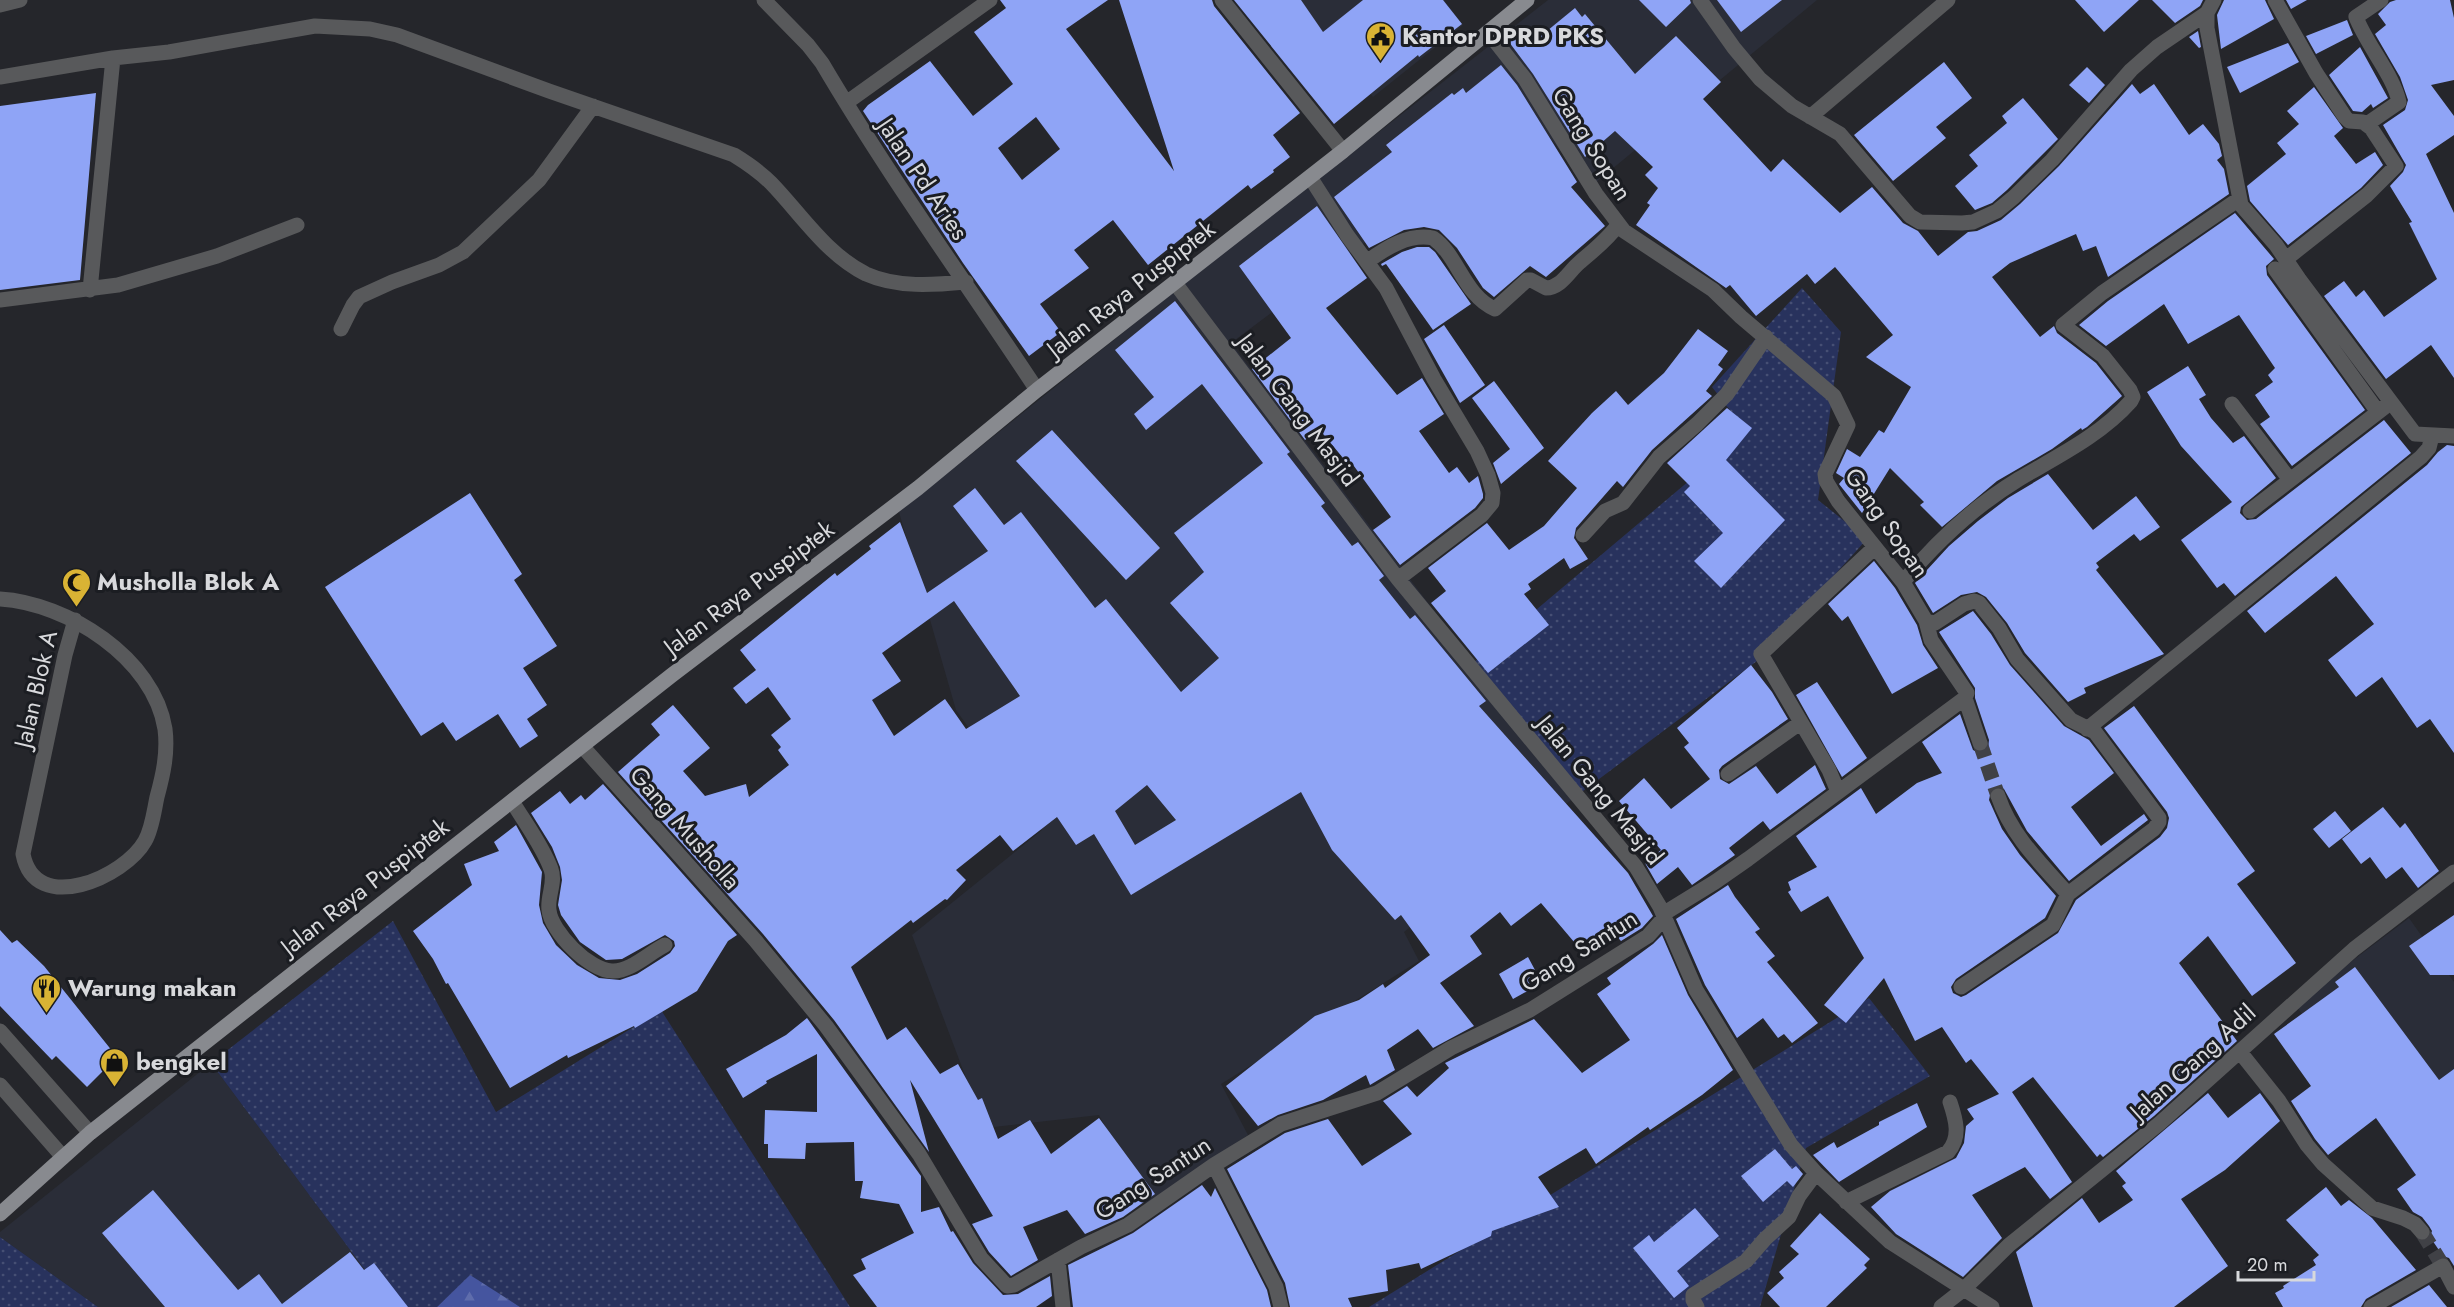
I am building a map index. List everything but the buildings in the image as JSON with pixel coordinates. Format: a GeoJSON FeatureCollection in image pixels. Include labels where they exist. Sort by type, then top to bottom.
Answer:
{"type":"FeatureCollection","features":[{"type":"Feature","properties":{"kind":"main road","name":"Jalan Raya Puspiptek"},"geometry":{"type":"LineString","coordinates":[[0,1215],[90,1133],[582,746],[918,488],[1037,390],[1343,151],[1527,0]]}},
{"type":"Feature","properties":{"kind":"street"},"geometry":{"type":"LineString","coordinates":[[0,4],[20,0]]}},
{"type":"Feature","properties":{"kind":"street","name":"Jalan Pd Aries"},"geometry":{"type":"LineString","coordinates":[[764,0],[808,45],[912,207],[966,282],[1037,390]]}},
{"type":"Feature","properties":{"kind":"street"},"geometry":{"type":"LineString","coordinates":[[846,103],[990,0]]}},
{"type":"Feature","properties":{"kind":"street"},"geometry":{"type":"LineString","coordinates":[[1222,0],[1343,151]]}},
{"type":"Feature","properties":{"kind":"street"},"geometry":{"type":"LineString","coordinates":[[1700,0],[1734,48],[1760,79],[1782,99],[1840,134],[1915,221],[1973,222],[2006,204],[2052,160],[2131,69],[2210,7]]}},
{"type":"Feature","properties":{"kind":"street"},"geometry":{"type":"LineString","coordinates":[[1810,117],[1948,0]]}},
{"type":"Feature","properties":{"kind":"street"},"geometry":{"type":"LineString","coordinates":[[2275,0],[2316,73],[2345,117],[2349,121],[2360,121],[2367,124],[2396,166],[2367,195],[2286,258]]}},
{"type":"Feature","properties":{"kind":"street"},"geometry":{"type":"LineString","coordinates":[[2367,124],[2398,102],[2395,89],[2356,17],[2380,0]]}},
{"type":"Feature","properties":{"kind":"street"},"geometry":{"type":"LineString","coordinates":[[2210,7],[2211,56],[2239,199],[2247,213],[2286,258],[2384,408]]}},
{"type":"Feature","properties":{"kind":"street"},"geometry":{"type":"LineString","coordinates":[[0,77],[113,58],[169,52],[315,26],[352,27],[397,36],[734,155],[755,168],[770,182],[826,245],[845,262],[868,275],[926,286],[966,282]]}},
{"type":"Feature","properties":{"kind":"street","name":"Gang Sopan"},"geometry":{"type":"LineString","coordinates":[[1488,32],[1525,79],[1596,194],[1618,225],[1630,236],[1713,290],[1834,396],[1844,413],[1848,428],[1825,474],[1826,481],[1838,501],[1903,582],[1926,621],[1931,639],[1966,691],[1965,698],[1980,743]]}},
{"type":"Feature","properties":{"kind":"street"},"geometry":{"type":"LineString","coordinates":[[90,290],[113,58]]}},
{"type":"Feature","properties":{"kind":"street"},"geometry":{"type":"LineString","coordinates":[[341,329],[359,297],[439,265],[464,252],[539,180],[593,106]]}},
{"type":"Feature","properties":{"kind":"street"},"geometry":{"type":"LineString","coordinates":[[1310,177],[1347,235],[1386,288],[1434,380],[1477,451],[1488,475],[1492,493],[1492,503],[1482,515],[1398,579]]}},
{"type":"Feature","properties":{"kind":"street"},"geometry":{"type":"LineString","coordinates":[[1903,582],[1936,546],[1975,512],[2018,480],[2072,449],[2131,401],[2133,397],[2130,390],[2103,356],[2063,325],[2102,292],[2239,199]]}},
{"type":"Feature","properties":{"kind":"street"},"geometry":{"type":"LineString","coordinates":[[0,300],[118,285],[217,256],[297,225]]}},
{"type":"Feature","properties":{"kind":"street"},"geometry":{"type":"LineString","coordinates":[[1368,261],[1401,241],[1421,237],[1433,238],[1474,293],[1485,304],[1495,309],[1527,280],[1546,288],[1558,285],[1578,263],[1601,246],[1618,225]]}},
{"type":"Feature","properties":{"kind":"street"},"geometry":{"type":"LineString","coordinates":[[2275,269],[2384,408],[2415,434],[2454,436]]}},
{"type":"Feature","properties":{"kind":"street","name":"Jalan Gang Masjid"},"geometry":{"type":"LineString","coordinates":[[1175,283],[1398,579],[1613,837],[1650,888],[1696,990],[1791,1145],[1816,1173],[1890,1242],[1992,1307]]}},
{"type":"Feature","properties":{"kind":"street"},"geometry":{"type":"LineString","coordinates":[[1583,535],[1605,511],[1623,503],[1659,457],[1727,394],[1766,337]]}},
{"type":"Feature","properties":{"kind":"street"},"geometry":{"type":"LineString","coordinates":[[2232,404],[2290,480]]}},
{"type":"Feature","properties":{"kind":"street"},"geometry":{"type":"LineString","coordinates":[[2250,511],[2384,408]]}},
{"type":"Feature","properties":{"kind":"street"},"geometry":{"type":"LineString","coordinates":[[2087,729],[2421,457],[2428,448],[2432,436]]}},
{"type":"Feature","properties":{"kind":"street"},"geometry":{"type":"LineString","coordinates":[[1838,792],[1828,770],[1761,654],[1875,547]]}},
{"type":"Feature","properties":{"kind":"street","name":"Jalan Blok A"},"geometry":{"type":"LineString","coordinates":[[0,599],[14,600],[49,609],[75,620],[131,662],[154,698],[165,729],[165,765],[147,838],[137,854],[126,863],[91,882],[77,887],[59,888],[47,885],[32,874],[26,866],[23,854],[65,655],[75,620]]}},
{"type":"Feature","properties":{"kind":"street"},"geometry":{"type":"LineString","coordinates":[[1926,621],[1935,623],[1964,604],[1977,602],[1999,628],[2018,660],[2071,720],[2095,732],[2158,815],[2159,822],[2154,829],[2068,894],[2053,925],[1961,987]]}},
{"type":"Feature","properties":{"kind":"street"},"geometry":{"type":"LineString","coordinates":[[1663,916],[1715,882],[1965,698]]}},
{"type":"Feature","properties":{"kind":"street"},"geometry":{"type":"LineString","coordinates":[[1728,774],[1800,723]]}},
{"type":"Feature","properties":{"kind":"street","name":"Gang Musholla"},"geometry":{"type":"LineString","coordinates":[[582,746],[755,940]]}},
{"type":"Feature","properties":{"kind":"street"},"geometry":{"type":"LineString","coordinates":[[1998,796],[2004,815],[2019,838],[2068,894]]}},
{"type":"Feature","properties":{"kind":"street"},"geometry":{"type":"LineString","coordinates":[[512,801],[551,868],[553,881],[549,911],[567,946],[599,967],[611,972],[632,965],[665,945]]}},
{"type":"Feature","properties":{"kind":"street","name":"Jalan Gang Adil"},"geometry":{"type":"LineString","coordinates":[[1941,1307],[1965,1289],[2009,1245],[2160,1123],[2354,950],[2454,872]]}},
{"type":"Feature","properties":{"kind":"street","name":"Gang Santun"},"geometry":{"type":"LineString","coordinates":[[755,940],[826,1026],[919,1154],[981,1258],[1007,1286],[1014,1286],[1058,1260],[1128,1225],[1214,1165],[1281,1124],[1377,1093],[1451,1048],[1530,1010],[1648,936],[1663,916]]}},
{"type":"Feature","properties":{"kind":"street"},"geometry":{"type":"LineString","coordinates":[[0,1031],[90,1133]]}},
{"type":"Feature","properties":{"kind":"street"},"geometry":{"type":"LineString","coordinates":[[2240,1052],[2279,1101],[2307,1145],[2323,1164],[2372,1208],[2415,1224],[2422,1233]]}},
{"type":"Feature","properties":{"kind":"street"},"geometry":{"type":"LineString","coordinates":[[0,1085],[63,1157]]}},
{"type":"Feature","properties":{"kind":"street"},"geometry":{"type":"LineString","coordinates":[[1846,1202],[1948,1152],[1957,1137],[1956,1122],[1950,1102]]}},
{"type":"Feature","properties":{"kind":"street"},"geometry":{"type":"LineString","coordinates":[[1214,1165],[1276,1287],[1281,1307]]}},
{"type":"Feature","properties":{"kind":"street"},"geometry":{"type":"LineString","coordinates":[[1697,1307],[1692,1300],[1693,1295],[1746,1261],[1789,1217],[1799,1196],[1816,1173]]}},
{"type":"Feature","properties":{"kind":"street"},"geometry":{"type":"LineString","coordinates":[[1058,1260],[1063,1307]]}},
{"type":"Feature","properties":{"kind":"street"},"geometry":{"type":"LineString","coordinates":[[2371,1307],[2443,1266],[2454,1287]]}},
{"type":"Feature","properties":{"kind":"shaded area","name":"Kantor DPRD PKS"},"geometry":{"type":"Polygon","coordinates":[[[1296,0],[1444,0],[1463,25],[1373,97],[1296,0]]]}},
{"type":"Feature","properties":{"kind":"shaded area"},"geometry":{"type":"Polygon","coordinates":[[[1548,0],[1817,0],[1589,188],[1533,116],[1231,343],[1575,797],[1404,932],[1419,961],[1221,1084],[1248,1135],[1147,1204],[1099,1115],[985,1128],[912,935],[1042,830],[956,710],[899,512],[1185,283],[1548,0]]]}},
{"type":"Feature","properties":{"kind":"shaded area"},"geometry":{"type":"Polygon","coordinates":[[[1802,288],[1841,332],[1818,500],[1867,539],[1757,661],[1575,797],[1473,663],[1747,432],[1712,387],[1802,288]]]}},
{"type":"Feature","properties":{"kind":"shaded area"},"geometry":{"type":"Polygon","coordinates":[[[2409,918],[2454,982],[2454,1144],[2416,1176],[2297,1007],[2409,918]]]}},
{"type":"Feature","properties":{"kind":"shaded area"},"geometry":{"type":"Polygon","coordinates":[[[393,921],[496,1112],[661,1010],[850,1307],[520,1307],[470,1276],[437,1307],[400,1307],[362,1266],[211,1063],[393,921]]]}},
{"type":"Feature","properties":{"kind":"shaded area"},"geometry":{"type":"Polygon","coordinates":[[[1869,998],[1930,1076],[1806,1148],[1760,1307],[1369,1307],[1869,998]]]}},
{"type":"Feature","properties":{"kind":"shaded area"},"geometry":{"type":"Polygon","coordinates":[[[211,1063],[362,1266],[400,1307],[98,1307],[0,1237],[0,1232],[211,1063]]]}},
{"type":"Feature","properties":{"kind":"shaded area"},"geometry":{"type":"Polygon","coordinates":[[[0,1237],[98,1307],[0,1307],[0,1237]]]}},
{"type":"Feature","properties":{"kind":"green space"},"geometry":{"type":"Polygon","coordinates":[[[470,1275],[520,1307],[437,1307],[470,1275]]]}},
{"type":"Feature","properties":{"kind":"tunnel"},"geometry":{"type":"LineString","coordinates":[[1980,743],[1998,796]]}},
{"type":"Feature","properties":{"kind":"tunnel"},"geometry":{"type":"LineString","coordinates":[[2422,1232],[2443,1266]]}},
{"type":"Feature","properties":{"kind":"place","name":"Kantor DPRD PKS"},"geometry":{"type":"Point","coordinates":[1381,62]}},
{"type":"Feature","properties":{"kind":"place","name":"Musholla Blok A"},"geometry":{"type":"Point","coordinates":[76,608]}},
{"type":"Feature","properties":{"kind":"place","name":"Warung makan"},"geometry":{"type":"Point","coordinates":[47,1014]}},
{"type":"Feature","properties":{"kind":"place","name":"bengkel"},"geometry":{"type":"Point","coordinates":[115,1088]}}]}
